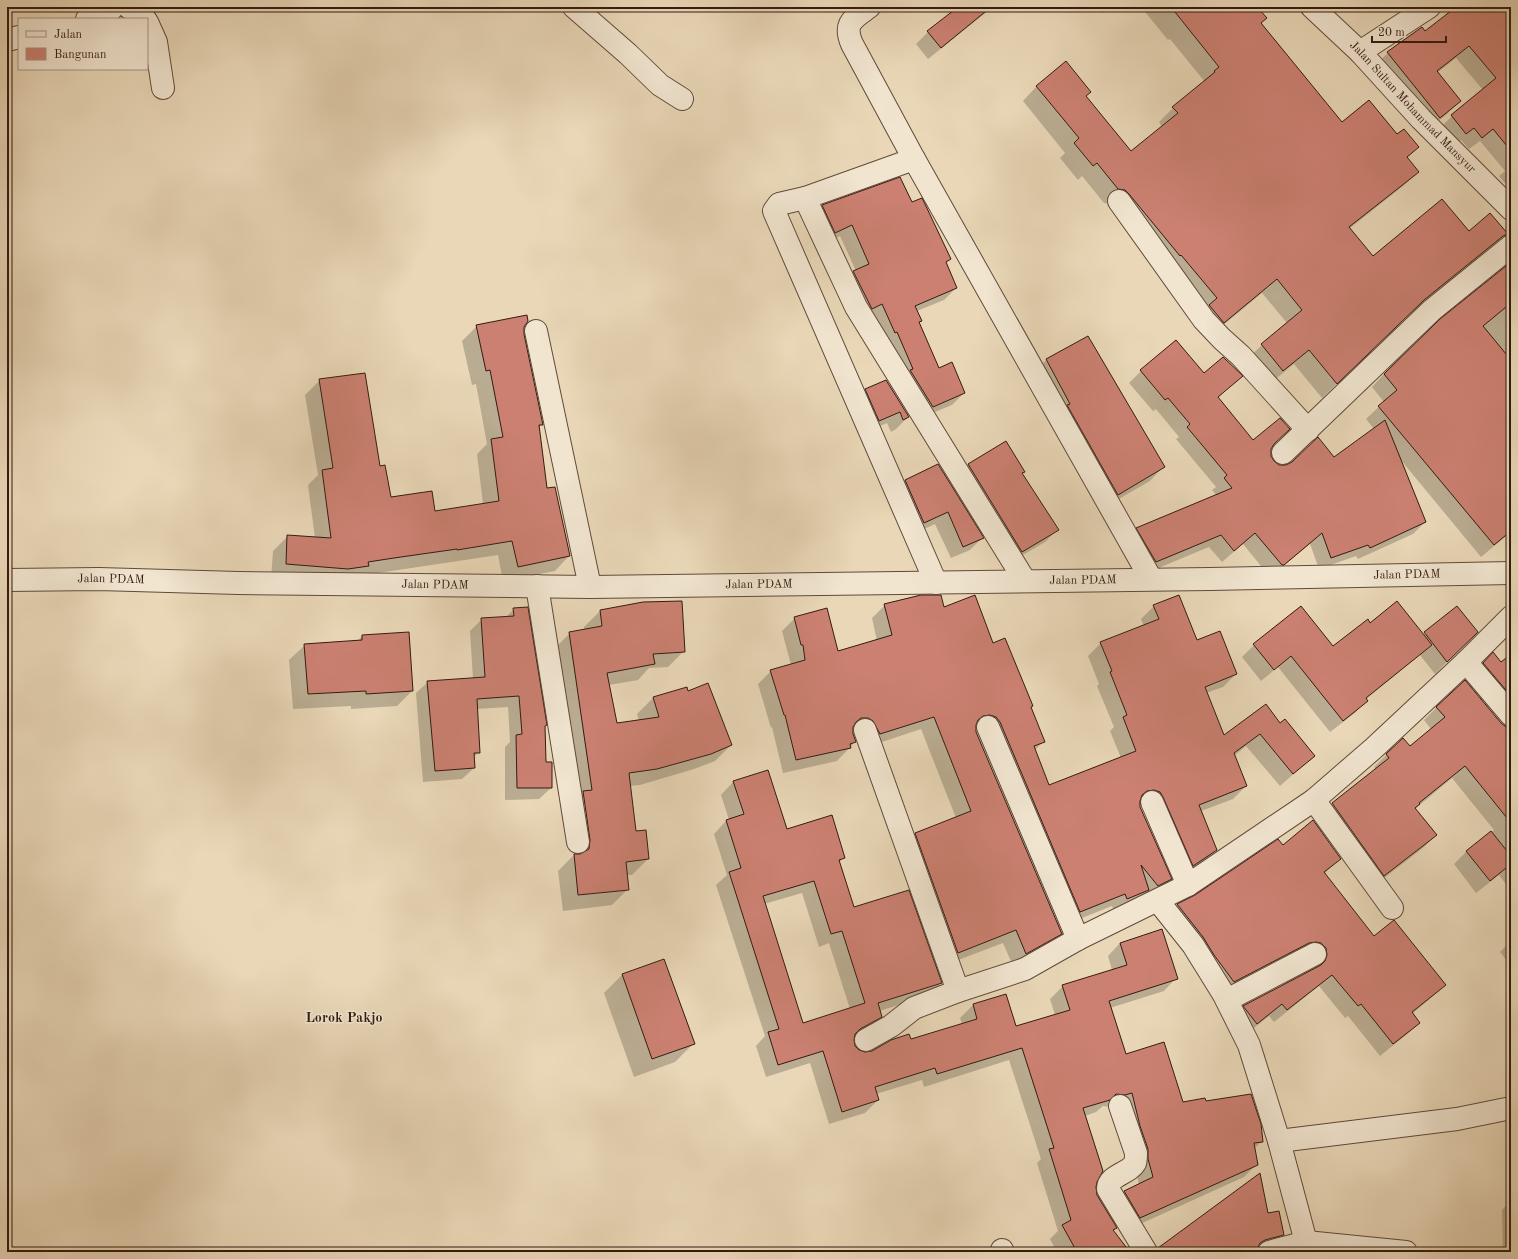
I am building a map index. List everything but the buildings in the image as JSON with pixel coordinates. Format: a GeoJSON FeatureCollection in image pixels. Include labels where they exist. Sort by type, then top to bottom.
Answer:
{"type":"FeatureCollection","features":[{"type":"Feature","properties":{"kind":"street"},"geometry":{"type":"LineString","coordinates":[[90,18],[108,13],[113,7]]}},
{"type":"Feature","properties":{"kind":"street"},"geometry":{"type":"LineString","coordinates":[[128,7],[140,13],[144,18]]}},
{"type":"Feature","properties":{"kind":"street"},"geometry":{"type":"LineString","coordinates":[[574,7],[660,84],[682,99]]}},
{"type":"Feature","properties":{"kind":"street"},"geometry":{"type":"LineString","coordinates":[[869,7],[852,20],[848,34],[852,44],[914,158],[1151,579]]}},
{"type":"Feature","properties":{"kind":"street","name":"Jalan Sultan Mohammad Mansyur"},"geometry":{"type":"LineString","coordinates":[[1312,7],[1360,52],[1421,119],[1511,209]]}},
{"type":"Feature","properties":{"kind":"street"},"geometry":{"type":"LineString","coordinates":[[1360,52],[1429,7]]}},
{"type":"Feature","properties":{"kind":"street"},"geometry":{"type":"LineString","coordinates":[[148,24],[156,42],[163,88]]}},
{"type":"Feature","properties":{"kind":"street"},"geometry":{"type":"LineString","coordinates":[[7,40],[18,37]]}},
{"type":"Feature","properties":{"kind":"street"},"geometry":{"type":"LineString","coordinates":[[914,158],[805,198],[779,204],[774,211],[936,583]]}},
{"type":"Feature","properties":{"kind":"street"},"geometry":{"type":"LineString","coordinates":[[805,198],[808,208],[856,307],[1025,581]]}},
{"type":"Feature","properties":{"kind":"street"},"geometry":{"type":"LineString","coordinates":[[1119,201],[1204,320],[1241,356],[1308,430]]}},
{"type":"Feature","properties":{"kind":"street"},"geometry":{"type":"LineString","coordinates":[[1283,453],[1432,310],[1511,246]]}},
{"type":"Feature","properties":{"kind":"street"},"geometry":{"type":"LineString","coordinates":[[536,331],[590,587]]}},
{"type":"Feature","properties":{"kind":"street","name":"Jalan PDAM"},"geometry":{"type":"LineString","coordinates":[[7,580],[99,579],[238,583],[590,587],[936,583],[1511,573]]}},
{"type":"Feature","properties":{"kind":"street"},"geometry":{"type":"LineString","coordinates":[[537,586],[578,842]]}},
{"type":"Feature","properties":{"kind":"street"},"geometry":{"type":"LineString","coordinates":[[866,1040],[891,1026],[914,1008],[958,991],[1025,969],[1078,939],[1188,885],[1314,800],[1374,748],[1466,662],[1511,617]]}},
{"type":"Feature","properties":{"kind":"street"},"geometry":{"type":"LineString","coordinates":[[1466,662],[1511,715]]}},
{"type":"Feature","properties":{"kind":"street"},"geometry":{"type":"LineString","coordinates":[[988,727],[1078,939]]}},
{"type":"Feature","properties":{"kind":"street"},"geometry":{"type":"LineString","coordinates":[[866,730],[958,991]]}},
{"type":"Feature","properties":{"kind":"street"},"geometry":{"type":"LineString","coordinates":[[1314,800],[1392,908]]}},
{"type":"Feature","properties":{"kind":"street"},"geometry":{"type":"LineString","coordinates":[[1152,802],[1188,885]]}},
{"type":"Feature","properties":{"kind":"street"},"geometry":{"type":"LineString","coordinates":[[1158,901],[1193,945],[1227,1000],[1249,1045],[1279,1141],[1306,1247]]}},
{"type":"Feature","properties":{"kind":"street"},"geometry":{"type":"LineString","coordinates":[[1227,1000],[1315,954]]}},
{"type":"Feature","properties":{"kind":"street"},"geometry":{"type":"LineString","coordinates":[[1120,1106],[1136,1153],[1136,1160],[1134,1165],[1112,1180],[1108,1185],[1108,1190],[1146,1252]]}},
{"type":"Feature","properties":{"kind":"street"},"geometry":{"type":"LineString","coordinates":[[1279,1141],[1457,1120],[1511,1108]]}},
{"type":"Feature","properties":{"kind":"street"},"geometry":{"type":"LineString","coordinates":[[1269,1252],[1306,1247],[1406,1252]]}},
{"type":"Feature","properties":{"kind":"district","name":"Lorok Pakjo"},"geometry":{"type":"Point","coordinates":[344,1018]}}]}
